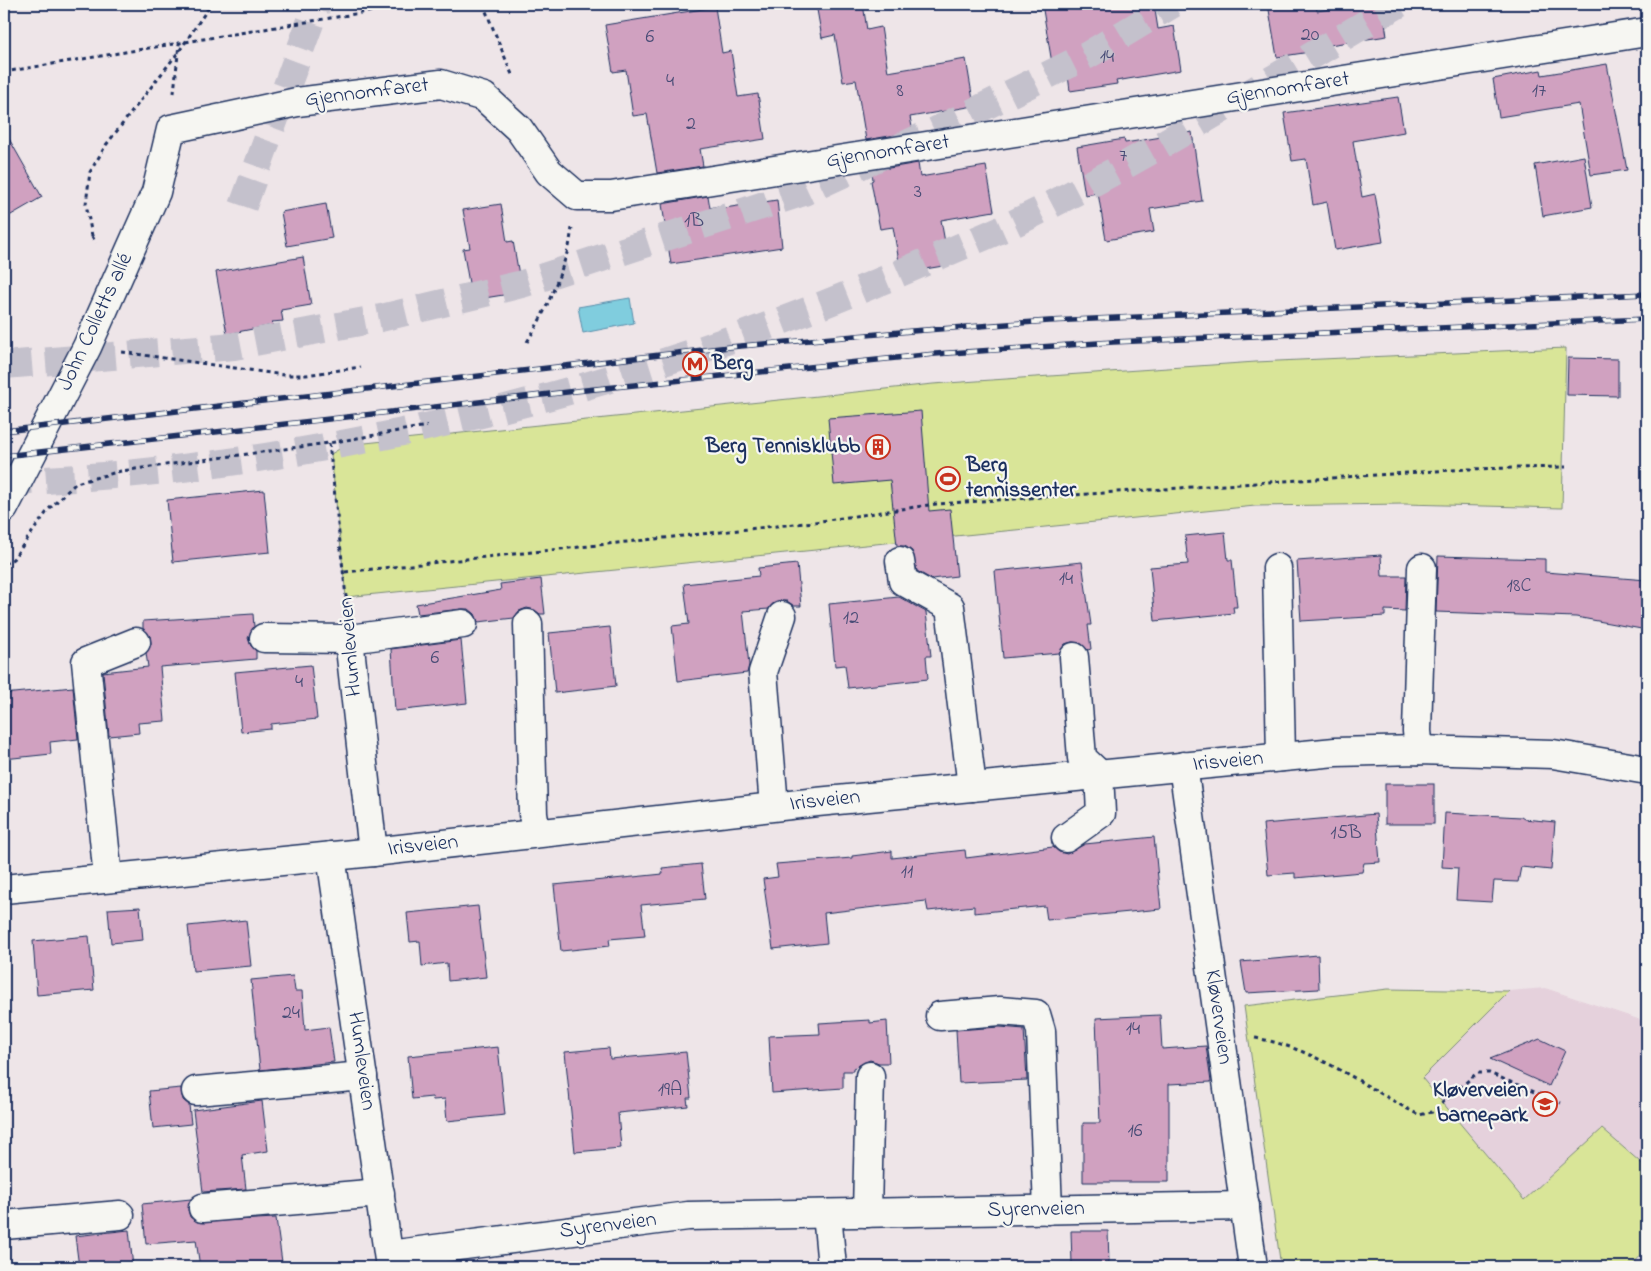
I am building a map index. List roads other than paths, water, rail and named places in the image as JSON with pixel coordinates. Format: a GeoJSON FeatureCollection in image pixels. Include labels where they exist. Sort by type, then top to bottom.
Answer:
{"type":"FeatureCollection","features":[{"type":"Feature","properties":{"kind":"street","name":"Gjennomfaret"},"geometry":{"type":"LineString","coordinates":[[171,129],[297,102],[442,84],[484,97],[519,129],[549,172],[577,196],[610,196],[1647,32]]}},
{"type":"Feature","properties":{"kind":"street","name":"John Colletts allé"},"geometry":{"type":"LineString","coordinates":[[4,508],[87,347],[156,192],[171,129]]}},
{"type":"Feature","properties":{"kind":"street"},"geometry":{"type":"LineString","coordinates":[[900,561],[903,581],[950,608],[972,787]]}},
{"type":"Feature","properties":{"kind":"street"},"geometry":{"type":"LineString","coordinates":[[1278,568],[1281,757]]}},
{"type":"Feature","properties":{"kind":"street"},"geometry":{"type":"LineString","coordinates":[[1419,750],[1417,731],[1422,568]]}},
{"type":"Feature","properties":{"kind":"street"},"geometry":{"type":"LineString","coordinates":[[774,806],[763,672],[782,616]]}},
{"type":"Feature","properties":{"kind":"street"},"geometry":{"type":"LineString","coordinates":[[264,638],[349,639],[463,624]]}},
{"type":"Feature","properties":{"kind":"street"},"geometry":{"type":"LineString","coordinates":[[528,624],[533,814],[536,833]]}},
{"type":"Feature","properties":{"kind":"street","name":"Humleveien"},"geometry":{"type":"LineString","coordinates":[[349,639],[374,852]]}},
{"type":"Feature","properties":{"kind":"street"},"geometry":{"type":"LineString","coordinates":[[108,878],[86,662],[136,642]]}},
{"type":"Feature","properties":{"kind":"street"},"geometry":{"type":"LineString","coordinates":[[1066,838],[1101,813],[1099,774],[1082,758],[1074,657]]}},
{"type":"Feature","properties":{"kind":"street","name":"Irisveien"},"geometry":{"type":"LineString","coordinates":[[4,889],[374,852],[774,806],[1335,752],[1419,750],[1553,754],[1647,770]]}},
{"type":"Feature","properties":{"kind":"street","name":"Kløverveien"},"geometry":{"type":"LineString","coordinates":[[1183,766],[1253,1267]]}},
{"type":"Feature","properties":{"kind":"street","name":"Humleveien"},"geometry":{"type":"LineString","coordinates":[[331,856],[390,1261]]}},
{"type":"Feature","properties":{"kind":"street"},"geometry":{"type":"LineString","coordinates":[[940,1016],[1000,1011],[1036,1014],[1041,1031],[1048,1210]]}},
{"type":"Feature","properties":{"kind":"street"},"geometry":{"type":"LineString","coordinates":[[196,1091],[363,1076]]}},
{"type":"Feature","properties":{"kind":"street"},"geometry":{"type":"LineString","coordinates":[[867,1213],[870,1076]]}},
{"type":"Feature","properties":{"kind":"street"},"geometry":{"type":"LineString","coordinates":[[203,1208],[380,1193]]}},
{"type":"Feature","properties":{"kind":"street","name":"Syrenveien"},"geometry":{"type":"LineString","coordinates":[[390,1261],[688,1216],[1245,1206]]}},
{"type":"Feature","properties":{"kind":"street"},"geometry":{"type":"LineString","coordinates":[[828,1214],[832,1267]]}},
{"type":"Feature","properties":{"kind":"street"},"geometry":{"type":"LineString","coordinates":[[4,1225],[120,1215]]}},
{"type":"Feature","properties":{"kind":"water"},"geometry":{"type":"Polygon","coordinates":[[[630,298],[634,323],[583,333],[578,307],[630,298]]]}},
{"type":"Feature","properties":{"kind":"tunnel"},"geometry":{"type":"LineString","coordinates":[[243,206],[317,4]]}},
{"type":"Feature","properties":{"kind":"tunnel"},"geometry":{"type":"LineString","coordinates":[[4,365],[234,346],[381,318],[522,284],[804,192],[941,128],[1088,55],[1173,4]]}},
{"type":"Feature","properties":{"kind":"tunnel"},"geometry":{"type":"LineString","coordinates":[[4,482],[125,474],[244,460],[362,440],[478,415],[594,384],[708,347],[821,306],[1021,220],[1165,143],[1399,4]]}},
{"type":"Feature","properties":{"kind":"railway"},"geometry":{"type":"LineString","coordinates":[[4,431],[729,347],[912,331],[1049,321],[1647,294]]}},
{"type":"Feature","properties":{"kind":"railway"},"geometry":{"type":"LineString","coordinates":[[4,456],[576,391],[935,354],[1113,342],[1647,319]]}},
{"type":"Feature","properties":{"kind":"place","name":"Berg"},"geometry":{"type":"Point","coordinates":[695,364]}},
{"type":"Feature","properties":{"kind":"place","name":"Berg Tennisklubb"},"geometry":{"type":"Point","coordinates":[878,447]}},
{"type":"Feature","properties":{"kind":"place","name":"Berg tennissenter"},"geometry":{"type":"Point","coordinates":[948,479]}},
{"type":"Feature","properties":{"kind":"place","name":"Kløverveien barnepark"},"geometry":{"type":"Point","coordinates":[1545,1104]}}]}
